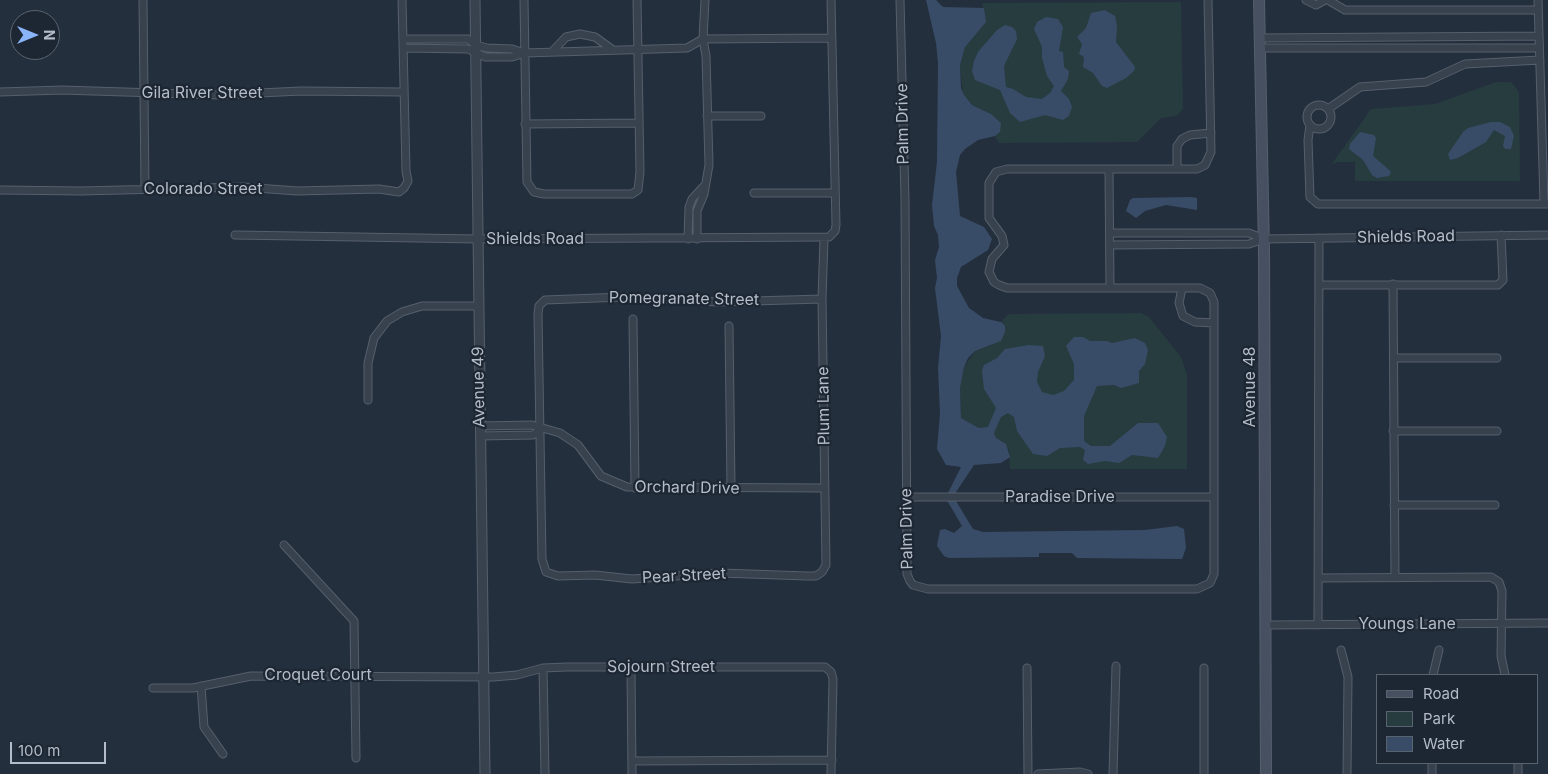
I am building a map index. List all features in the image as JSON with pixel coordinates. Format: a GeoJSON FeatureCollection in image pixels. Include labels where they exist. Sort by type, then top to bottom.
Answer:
{"type":"FeatureCollection","features":[{"type":"Feature","properties":{"kind":"main road","name":"Avenue 48"},"geometry":{"type":"LineString","coordinates":[[1259,0],[1264,239],[1267,625],[1266,774]]}},
{"type":"Feature","properties":{"kind":"street"},"geometry":{"type":"LineString","coordinates":[[143,0],[145,189]]}},
{"type":"Feature","properties":{"kind":"street"},"geometry":{"type":"LineString","coordinates":[[402,0],[403,92]]}},
{"type":"Feature","properties":{"kind":"street","name":"Avenue 49"},"geometry":{"type":"LineString","coordinates":[[475,0],[485,774]]}},
{"type":"Feature","properties":{"kind":"street"},"geometry":{"type":"LineString","coordinates":[[524,0],[527,182],[530,189],[544,194],[632,194],[638,190],[640,183],[637,0]]}},
{"type":"Feature","properties":{"kind":"street"},"geometry":{"type":"LineString","coordinates":[[697,239],[698,211],[704,194],[709,165],[706,56],[703,39],[705,0]]}},
{"type":"Feature","properties":{"kind":"street"},"geometry":{"type":"LineString","coordinates":[[754,193],[834,193],[831,0]]}},
{"type":"Feature","properties":{"kind":"street","name":"Palm Drive"},"geometry":{"type":"LineString","coordinates":[[900,0],[905,189],[907,574],[913,585],[922,588],[1197,589],[1206,586],[1213,579],[1214,302],[1210,293],[1200,288],[1008,288],[999,285],[991,277],[990,265],[1002,249],[1004,240],[999,230],[989,218],[989,183],[996,172],[1006,169],[1197,169],[1205,165],[1211,156],[1208,0]]}},
{"type":"Feature","properties":{"kind":"street"},"geometry":{"type":"LineString","coordinates":[[1306,0],[1316,5],[1326,0],[1345,10],[1538,10]]}},
{"type":"Feature","properties":{"kind":"street"},"geometry":{"type":"LineString","coordinates":[[1310,125],[1318,129],[1328,125],[1331,117],[1328,110],[1322,106],[1312,108],[1308,114],[1310,125],[1308,140],[1310,197],[1318,204],[1546,203],[1544,102],[1539,48],[1538,0]]}},
{"type":"Feature","properties":{"kind":"street"},"geometry":{"type":"LineString","coordinates":[[552,52],[566,38],[580,34],[595,37],[613,50]]}},
{"type":"Feature","properties":{"kind":"street"},"geometry":{"type":"LineString","coordinates":[[1260,43],[1539,36]]}},
{"type":"Feature","properties":{"kind":"street"},"geometry":{"type":"LineString","coordinates":[[403,39],[468,39],[485,57],[512,57],[525,53],[687,48],[703,39],[832,38]]}},
{"type":"Feature","properties":{"kind":"street"},"geometry":{"type":"LineString","coordinates":[[1260,43],[1539,48]]}},
{"type":"Feature","properties":{"kind":"street"},"geometry":{"type":"LineString","coordinates":[[403,48],[476,49]]}},
{"type":"Feature","properties":{"kind":"street"},"geometry":{"type":"LineString","coordinates":[[1328,110],[1360,87],[1426,82],[1465,64],[1540,60]]}},
{"type":"Feature","properties":{"kind":"street","name":"Gila River Street"},"geometry":{"type":"LineString","coordinates":[[0,92],[62,90],[241,94],[301,91],[403,92]]}},
{"type":"Feature","properties":{"kind":"street","name":"Colorado Street"},"geometry":{"type":"LineString","coordinates":[[0,190],[81,192],[244,187],[297,191],[379,189],[399,192],[408,181],[403,92]]}},
{"type":"Feature","properties":{"kind":"street"},"geometry":{"type":"LineString","coordinates":[[707,116],[761,116]]}},
{"type":"Feature","properties":{"kind":"street"},"geometry":{"type":"LineString","coordinates":[[525,124],[639,123]]}},
{"type":"Feature","properties":{"kind":"street"},"geometry":{"type":"LineString","coordinates":[[1177,169],[1179,142],[1190,135],[1211,133]]}},
{"type":"Feature","properties":{"kind":"street"},"geometry":{"type":"LineString","coordinates":[[1109,169],[1110,288]]}},
{"type":"Feature","properties":{"kind":"street"},"geometry":{"type":"LineString","coordinates":[[688,239],[692,199],[704,186]]}},
{"type":"Feature","properties":{"kind":"street","name":"Shields Road"},"geometry":{"type":"LineString","coordinates":[[235,235],[478,239],[824,239],[833,234],[836,225],[834,193]]}},
{"type":"Feature","properties":{"kind":"street","name":"Shields Road"},"geometry":{"type":"LineString","coordinates":[[1110,233],[1249,233],[1264,239]]}},
{"type":"Feature","properties":{"kind":"street","name":"Shields Road"},"geometry":{"type":"LineString","coordinates":[[1110,245],[1249,244],[1264,239],[1548,234]]}},
{"type":"Feature","properties":{"kind":"street"},"geometry":{"type":"LineString","coordinates":[[1319,285],[1498,285],[1503,280],[1501,235]]}},
{"type":"Feature","properties":{"kind":"street"},"geometry":{"type":"LineString","coordinates":[[1318,625],[1319,238]]}},
{"type":"Feature","properties":{"kind":"street","name":"Plum Lane"},"geometry":{"type":"LineString","coordinates":[[822,572],[826,565],[822,299],[824,239]]}},
{"type":"Feature","properties":{"kind":"street"},"geometry":{"type":"LineString","coordinates":[[1394,284],[1395,578]]}},
{"type":"Feature","properties":{"kind":"street"},"geometry":{"type":"LineString","coordinates":[[1182,288],[1179,304],[1183,316],[1195,322],[1214,322]]}},
{"type":"Feature","properties":{"kind":"street","name":"Pomegranate Street"},"geometry":{"type":"LineString","coordinates":[[541,429],[538,314],[539,306],[545,300],[623,296],[720,302],[822,299]]}},
{"type":"Feature","properties":{"kind":"street"},"geometry":{"type":"LineString","coordinates":[[368,400],[368,363],[374,338],[387,321],[402,312],[422,306],[478,306]]}},
{"type":"Feature","properties":{"kind":"street"},"geometry":{"type":"LineString","coordinates":[[634,320],[635,488]]}},
{"type":"Feature","properties":{"kind":"street"},"geometry":{"type":"LineString","coordinates":[[728,326],[731,489]]}},
{"type":"Feature","properties":{"kind":"street"},"geometry":{"type":"LineString","coordinates":[[1394,358],[1497,358]]}},
{"type":"Feature","properties":{"kind":"street","name":"Orchard Drive"},"geometry":{"type":"LineString","coordinates":[[480,426],[532,425],[567,436],[578,445],[606,479],[619,485],[635,488],[825,488]]}},
{"type":"Feature","properties":{"kind":"street","name":"Orchard Drive"},"geometry":{"type":"LineString","coordinates":[[480,436],[533,435],[541,429]]}},
{"type":"Feature","properties":{"kind":"street","name":"Pear Street"},"geometry":{"type":"LineString","coordinates":[[541,429],[542,559],[546,572],[558,576],[595,575],[632,579],[727,573],[816,576],[822,572]]}},
{"type":"Feature","properties":{"kind":"street"},"geometry":{"type":"LineString","coordinates":[[1394,431],[1497,431]]}},
{"type":"Feature","properties":{"kind":"street","name":"Paradise Drive"},"geometry":{"type":"LineString","coordinates":[[907,497],[1214,497]]}},
{"type":"Feature","properties":{"kind":"street"},"geometry":{"type":"LineString","coordinates":[[1394,505],[1496,506]]}},
{"type":"Feature","properties":{"kind":"street"},"geometry":{"type":"LineString","coordinates":[[284,544],[354,621],[356,758]]}},
{"type":"Feature","properties":{"kind":"street"},"geometry":{"type":"LineString","coordinates":[[1318,578],[1491,577],[1499,582],[1502,591],[1501,656],[1505,674]]}},
{"type":"Feature","properties":{"kind":"street","name":"Youngs Lane"},"geometry":{"type":"LineString","coordinates":[[1267,625],[1548,623]]}},
{"type":"Feature","properties":{"kind":"street"},"geometry":{"type":"LineString","coordinates":[[1341,650],[1348,676],[1347,774]]}},
{"type":"Feature","properties":{"kind":"street"},"geometry":{"type":"LineString","coordinates":[[1433,674],[1439,650]]}},
{"type":"Feature","properties":{"kind":"street"},"geometry":{"type":"LineString","coordinates":[[1113,774],[1116,666]]}},
{"type":"Feature","properties":{"kind":"street"},"geometry":{"type":"LineString","coordinates":[[631,667],[632,774]]}},
{"type":"Feature","properties":{"kind":"street","name":"Sojourn Street"},"geometry":{"type":"LineString","coordinates":[[484,677],[517,675],[543,668],[826,667],[831,672],[833,679],[832,760]]}},
{"type":"Feature","properties":{"kind":"street"},"geometry":{"type":"LineString","coordinates":[[543,668],[545,774]]}},
{"type":"Feature","properties":{"kind":"street"},"geometry":{"type":"LineString","coordinates":[[1027,668],[1028,774]]}},
{"type":"Feature","properties":{"kind":"street"},"geometry":{"type":"LineString","coordinates":[[1204,668],[1204,774]]}},
{"type":"Feature","properties":{"kind":"street","name":"Croquet Court"},"geometry":{"type":"LineString","coordinates":[[153,688],[202,686],[251,676],[484,677]]}},
{"type":"Feature","properties":{"kind":"street"},"geometry":{"type":"LineString","coordinates":[[202,686],[204,727],[223,754]]}},
{"type":"Feature","properties":{"kind":"street"},"geometry":{"type":"LineString","coordinates":[[632,761],[832,760],[831,774]]}},
{"type":"Feature","properties":{"kind":"street"},"geometry":{"type":"LineString","coordinates":[[1038,774],[1080,772],[1088,774]]}},
{"type":"Feature","properties":{"kind":"green space"},"geometry":{"type":"Polygon","coordinates":[[[1181,2],[1183,109],[1176,116],[1161,118],[1137,142],[999,143],[995,136],[1000,132],[991,114],[972,105],[963,95],[960,65],[965,46],[986,22],[982,3],[1181,2]]]}},
{"type":"Feature","properties":{"kind":"green space"},"geometry":{"type":"Polygon","coordinates":[[[1496,82],[1511,82],[1519,92],[1520,181],[1355,181],[1355,162],[1337,162],[1331,165],[1371,109],[1435,104],[1496,82]]]}},
{"type":"Feature","properties":{"kind":"green space"},"geometry":{"type":"Polygon","coordinates":[[[1141,313],[1149,317],[1181,357],[1187,375],[1187,469],[1010,469],[1009,450],[984,429],[961,418],[960,388],[964,367],[975,351],[992,345],[1005,326],[1001,322],[1009,314],[1141,313]]]}},
{"type":"Feature","properties":{"kind":"water"},"geometry":{"type":"Polygon","coordinates":[[[926,0],[936,0],[943,7],[984,8],[986,22],[965,47],[960,65],[961,88],[972,105],[991,114],[1001,123],[1000,132],[995,136],[978,140],[965,149],[960,155],[956,172],[960,216],[984,227],[992,239],[988,250],[961,267],[957,278],[957,286],[969,308],[983,318],[1001,322],[1005,326],[1005,332],[1001,341],[975,351],[968,358],[964,367],[960,388],[961,418],[979,428],[988,427],[996,408],[984,389],[982,370],[984,365],[997,358],[1005,349],[1029,345],[1043,346],[1045,356],[1038,372],[1037,382],[1042,392],[1053,395],[1064,391],[1074,380],[1074,364],[1066,346],[1074,337],[1112,343],[1135,338],[1145,343],[1148,350],[1145,364],[1139,371],[1139,383],[1121,388],[1114,385],[1097,386],[1084,416],[1084,441],[1091,446],[1110,446],[1138,423],[1158,423],[1167,437],[1165,446],[1158,458],[1132,455],[1119,463],[1105,461],[1088,464],[1083,460],[1085,450],[1080,447],[1060,448],[1047,456],[1033,454],[1017,431],[1014,417],[1008,413],[1001,417],[994,433],[996,438],[1006,444],[1010,457],[1001,463],[974,465],[956,492],[956,501],[973,529],[983,532],[1145,530],[1177,526],[1184,529],[1186,548],[1182,559],[1077,558],[1072,553],[1039,553],[1039,557],[949,558],[944,556],[937,546],[940,530],[945,529],[954,533],[962,526],[948,502],[948,493],[961,467],[946,465],[937,449],[940,414],[938,368],[941,336],[935,288],[937,278],[935,260],[939,247],[932,205],[937,162],[938,63],[936,43],[926,0]]]}},
{"type":"Feature","properties":{"kind":"water"},"geometry":{"type":"Polygon","coordinates":[[[1105,10],[1115,16],[1117,26],[1116,42],[1135,67],[1134,71],[1126,78],[1107,88],[1102,86],[1093,73],[1083,67],[1084,57],[1079,54],[1082,44],[1077,37],[1086,28],[1091,13],[1105,10]]]}},
{"type":"Feature","properties":{"kind":"water"},"geometry":{"type":"Polygon","coordinates":[[[1046,17],[1058,19],[1063,27],[1059,51],[1063,52],[1064,67],[1069,71],[1068,79],[1061,91],[1069,99],[1072,107],[1069,116],[1063,120],[1045,115],[1020,122],[1010,113],[1000,90],[975,80],[972,71],[974,61],[978,52],[997,30],[1005,25],[1012,27],[1016,31],[1017,39],[1004,66],[1006,87],[1026,97],[1042,99],[1050,93],[1054,86],[1047,76],[1042,58],[1042,47],[1034,29],[1037,22],[1046,17]]]}},
{"type":"Feature","properties":{"kind":"water"},"geometry":{"type":"Polygon","coordinates":[[[1491,122],[1500,122],[1510,127],[1514,136],[1511,149],[1505,149],[1503,146],[1505,136],[1494,130],[1486,142],[1458,158],[1450,160],[1448,154],[1463,132],[1468,128],[1491,122]]]}},
{"type":"Feature","properties":{"kind":"water"},"geometry":{"type":"Polygon","coordinates":[[[1360,132],[1374,135],[1376,138],[1373,156],[1391,172],[1389,176],[1377,178],[1372,175],[1363,160],[1349,149],[1350,144],[1360,132]]]}},
{"type":"Feature","properties":{"kind":"water"},"geometry":{"type":"Polygon","coordinates":[[[1133,198],[1197,198],[1197,210],[1166,205],[1145,211],[1136,218],[1126,211],[1130,200],[1133,198]]]}}]}
